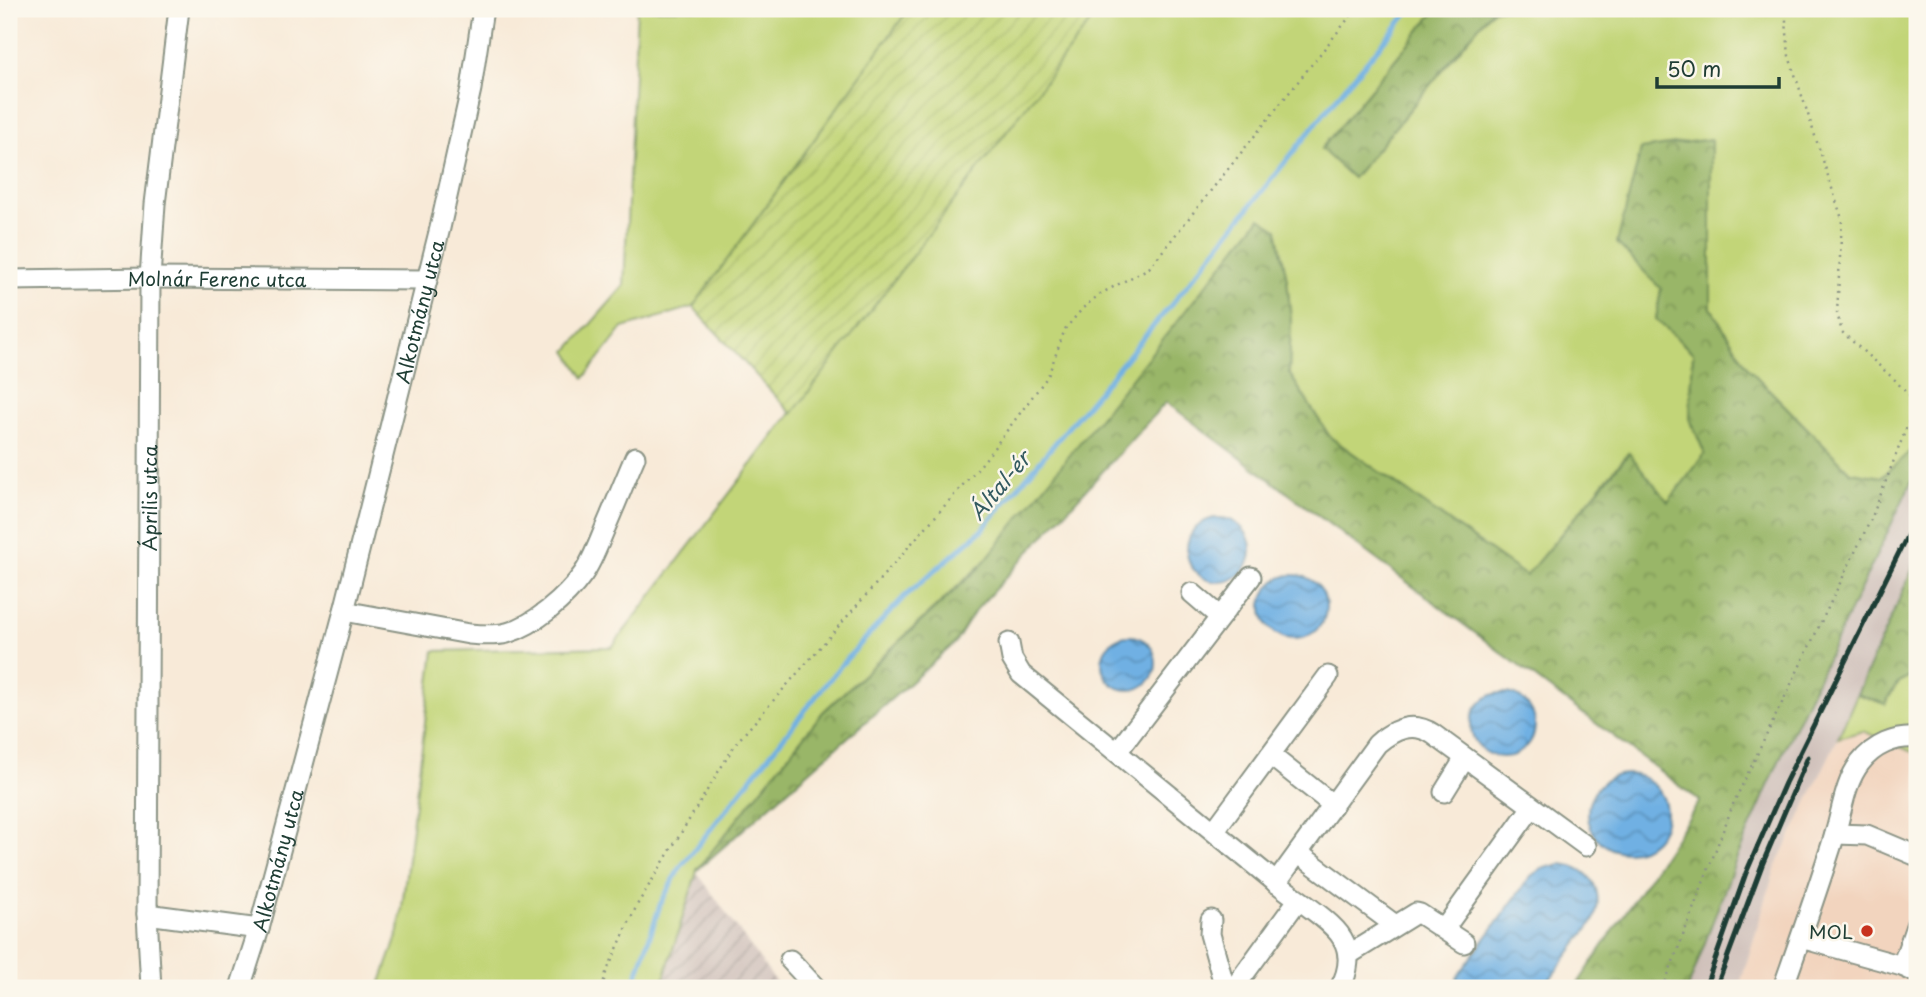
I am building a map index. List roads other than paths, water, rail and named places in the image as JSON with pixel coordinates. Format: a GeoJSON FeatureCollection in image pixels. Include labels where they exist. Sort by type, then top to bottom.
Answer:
{"type":"FeatureCollection","features":[{"type":"Feature","properties":{"kind":"street","name":"Április utca"},"geometry":{"type":"LineString","coordinates":[[151,988],[147,914],[150,278],[155,204],[179,9]]}},
{"type":"Feature","properties":{"kind":"street","name":"Alkotmány utca"},"geometry":{"type":"LineString","coordinates":[[240,988],[259,929],[344,611],[427,280],[471,89],[483,9]]}},
{"type":"Feature","properties":{"kind":"street","name":"Molnár Ferenc utca"},"geometry":{"type":"LineString","coordinates":[[9,280],[427,280]]}},
{"type":"Feature","properties":{"kind":"street"},"geometry":{"type":"LineString","coordinates":[[344,611],[469,634],[506,633],[526,624],[554,604],[583,574],[598,546],[635,457]]}},
{"type":"Feature","properties":{"kind":"street"},"geometry":{"type":"LineString","coordinates":[[1117,752],[1251,577]]}},
{"type":"Feature","properties":{"kind":"street"},"geometry":{"type":"LineString","coordinates":[[1192,593],[1220,617]]}},
{"type":"Feature","properties":{"kind":"street"},"geometry":{"type":"LineString","coordinates":[[1009,643],[1012,659],[1021,674],[1336,929],[1345,942],[1348,955],[1346,977],[1340,988]]}},
{"type":"Feature","properties":{"kind":"street"},"geometry":{"type":"LineString","coordinates":[[1214,831],[1328,676]]}},
{"type":"Feature","properties":{"kind":"street"},"geometry":{"type":"LineString","coordinates":[[1276,883],[1377,744],[1394,731],[1416,727],[1425,729],[1586,846]]}},
{"type":"Feature","properties":{"kind":"street"},"geometry":{"type":"LineString","coordinates":[[1783,988],[1849,784],[1858,766],[1882,744],[1900,738],[1917,738]]}},
{"type":"Feature","properties":{"kind":"street"},"geometry":{"type":"LineString","coordinates":[[1270,755],[1333,805]]}},
{"type":"Feature","properties":{"kind":"street"},"geometry":{"type":"LineString","coordinates":[[1444,792],[1465,758]]}},
{"type":"Feature","properties":{"kind":"street"},"geometry":{"type":"LineString","coordinates":[[1444,929],[1532,807]]}},
{"type":"Feature","properties":{"kind":"street"},"geometry":{"type":"LineString","coordinates":[[1835,834],[1867,835],[1917,856]]}},
{"type":"Feature","properties":{"kind":"street"},"geometry":{"type":"LineString","coordinates":[[1298,853],[1395,925]]}},
{"type":"Feature","properties":{"kind":"street"},"geometry":{"type":"LineString","coordinates":[[1234,988],[1298,900]]}},
{"type":"Feature","properties":{"kind":"street"},"geometry":{"type":"LineString","coordinates":[[1348,955],[1416,913],[1464,943]]}},
{"type":"Feature","properties":{"kind":"street"},"geometry":{"type":"LineString","coordinates":[[147,914],[259,929]]}},
{"type":"Feature","properties":{"kind":"street"},"geometry":{"type":"LineString","coordinates":[[1211,920],[1210,934],[1225,988]]}},
{"type":"Feature","properties":{"kind":"street"},"geometry":{"type":"LineString","coordinates":[[1801,938],[1910,970],[1917,923]]}},
{"type":"Feature","properties":{"kind":"street"},"geometry":{"type":"LineString","coordinates":[[790,960],[816,988]]}},
{"type":"Feature","properties":{"kind":"water"},"geometry":{"type":"Polygon","coordinates":[[[1213,518],[1225,518],[1242,527],[1249,538],[1249,562],[1242,573],[1225,582],[1213,582],[1201,577],[1192,568],[1187,556],[1187,544],[1192,532],[1201,523],[1213,518]]]}},
{"type":"Feature","properties":{"kind":"water"},"geometry":{"type":"Polygon","coordinates":[[[1288,575],[1300,575],[1317,584],[1324,595],[1324,619],[1317,630],[1300,639],[1288,639],[1276,634],[1267,625],[1262,613],[1262,601],[1267,589],[1276,580],[1288,575]]]}},
{"type":"Feature","properties":{"kind":"water"},"geometry":{"type":"Polygon","coordinates":[[[1129,636],[1148,644],[1156,663],[1148,682],[1129,690],[1110,682],[1102,663],[1110,644],[1129,636]]]}},
{"type":"Feature","properties":{"kind":"water"},"geometry":{"type":"Polygon","coordinates":[[[1497,693],[1509,693],[1526,702],[1533,713],[1533,737],[1526,748],[1509,757],[1497,757],[1485,752],[1476,743],[1471,731],[1471,719],[1476,707],[1485,698],[1497,693]]]}},
{"type":"Feature","properties":{"kind":"water"},"geometry":{"type":"Polygon","coordinates":[[[1627,774],[1642,777],[1659,791],[1666,813],[1663,828],[1649,845],[1627,852],[1612,849],[1595,835],[1588,813],[1591,798],[1605,781],[1627,774]]]}},
{"type":"Feature","properties":{"kind":"water"},"geometry":{"type":"Polygon","coordinates":[[[1560,864],[1581,870],[1588,876],[1597,892],[1598,901],[1593,922],[1543,988],[1458,988],[1457,978],[1460,973],[1531,876],[1541,869],[1560,864]]]}},
{"type":"Feature","properties":{"kind":"waterway","name":"Által-ér"},"geometry":{"type":"LineString","coordinates":[[633,988],[660,905],[679,869],[841,665],[904,597],[982,530],[1176,299],[1411,9]]}},
{"type":"Feature","properties":{"kind":"railway"},"geometry":{"type":"LineString","coordinates":[[1705,988],[1746,873],[1785,783],[1917,516]]}},
{"type":"Feature","properties":{"kind":"railway"},"geometry":{"type":"LineString","coordinates":[[1716,988],[1762,865],[1808,757]]}},
{"type":"Feature","properties":{"kind":"place","name":"MOL"},"geometry":{"type":"Point","coordinates":[1867,931]}}]}
